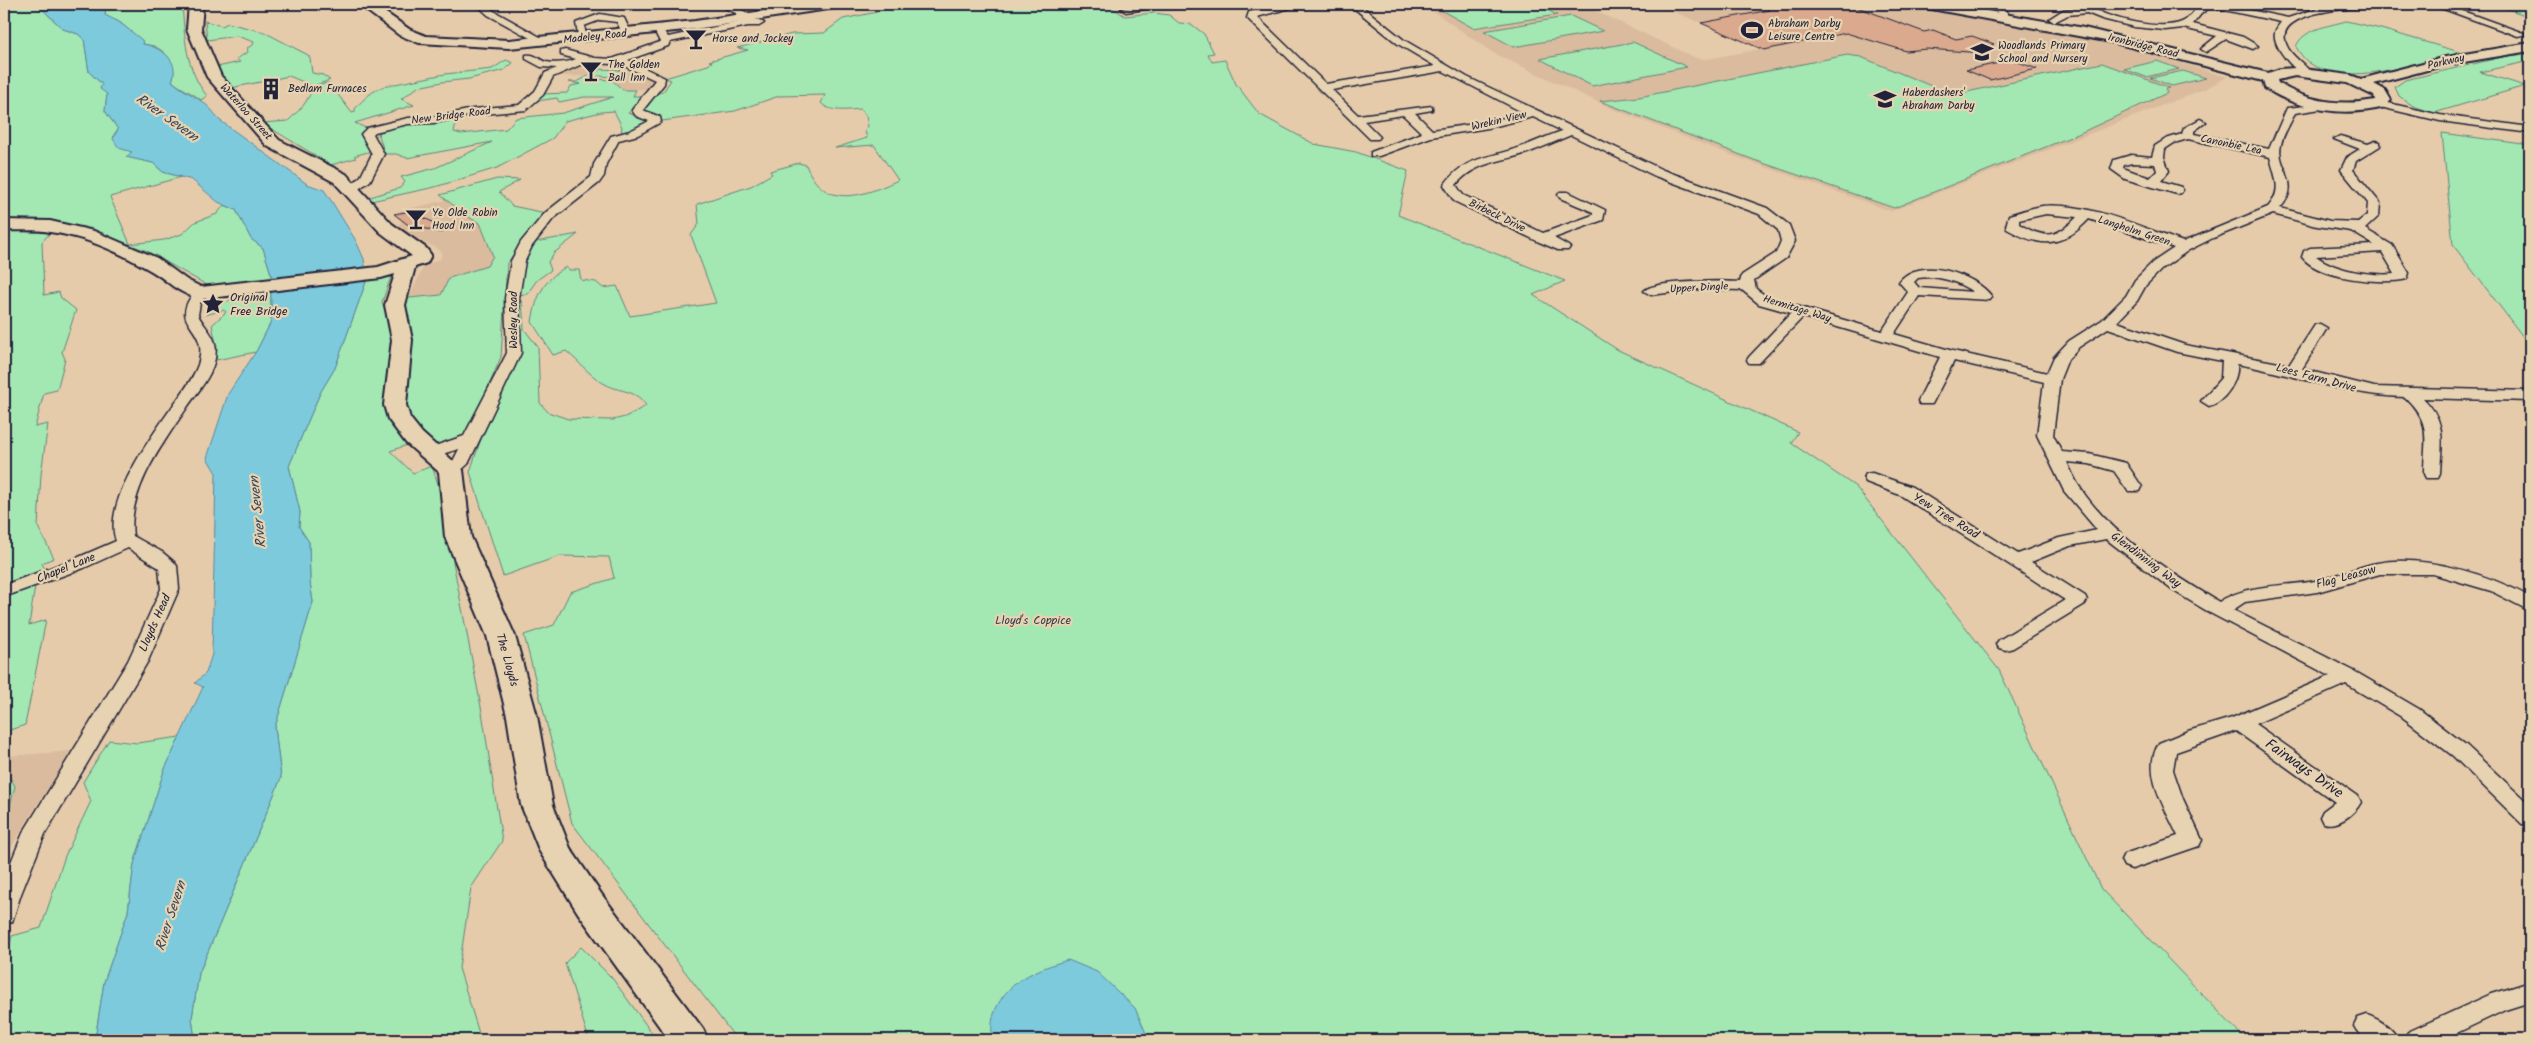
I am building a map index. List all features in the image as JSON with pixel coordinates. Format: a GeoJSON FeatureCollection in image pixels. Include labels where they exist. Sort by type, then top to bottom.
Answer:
{"type":"FeatureCollection","features":[{"type":"Feature","properties":{"kind":"main road","name":"Waterloo Street"},"geometry":{"type":"LineString","coordinates":[[196,4],[194,29],[214,77],[273,142],[340,178],[386,228],[422,255],[420,259],[406,265]]}},
{"type":"Feature","properties":{"kind":"main road","name":"Madeley Road"},"geometry":{"type":"LineString","coordinates":[[365,4],[404,32],[424,40],[454,43],[544,42],[626,34],[662,34],[755,20],[835,4]]}},
{"type":"Feature","properties":{"kind":"main road","name":"Ironbridge Road"},"geometry":{"type":"LineString","coordinates":[[1926,4],[2000,10],[2244,73],[2270,78]]}},
{"type":"Feature","properties":{"kind":"main road","name":"Parkway"},"geometry":{"type":"LineString","coordinates":[[2363,84],[2390,75],[2498,50],[2530,46]]}},
{"type":"Feature","properties":{"kind":"main road"},"geometry":{"type":"LineString","coordinates":[[2306,72],[2331,75],[2363,84],[2380,93],[2384,100],[2380,104],[2357,108],[2314,103],[2282,93],[2270,85],[2270,78],[2280,73],[2306,72]]}},
{"type":"Feature","properties":{"kind":"main road"},"geometry":{"type":"LineString","coordinates":[[4,225],[49,226],[70,230],[138,256],[168,274],[181,287],[201,293],[381,272],[406,265],[404,278],[395,305],[402,340],[395,405],[399,419],[414,438],[442,461]]}},
{"type":"Feature","properties":{"kind":"main road","name":"The Lloyds"},"geometry":{"type":"LineString","coordinates":[[442,461],[458,537],[501,636],[522,716],[537,805],[556,852],[590,904],[690,1040]]}},
{"type":"Feature","properties":{"kind":"street"},"geometry":{"type":"LineString","coordinates":[[482,4],[492,13],[544,42]]}},
{"type":"Feature","properties":{"kind":"street"},"geometry":{"type":"LineString","coordinates":[[722,4],[755,20]]}},
{"type":"Feature","properties":{"kind":"street"},"geometry":{"type":"LineString","coordinates":[[1126,9],[1160,4]]}},
{"type":"Feature","properties":{"kind":"street"},"geometry":{"type":"LineString","coordinates":[[1265,4],[1279,8]]}},
{"type":"Feature","properties":{"kind":"street"},"geometry":{"type":"LineString","coordinates":[[1300,4],[1252,14],[1252,18],[1322,88],[1358,119],[1374,137]]}},
{"type":"Feature","properties":{"kind":"street","name":"Wrekin View"},"geometry":{"type":"LineString","coordinates":[[1354,4],[1401,42],[1444,68],[1532,114]]}},
{"type":"Feature","properties":{"kind":"street"},"geometry":{"type":"LineString","coordinates":[[2183,25],[2192,21],[2196,13],[2208,4],[2289,21]]}},
{"type":"Feature","properties":{"kind":"street"},"geometry":{"type":"LineString","coordinates":[[2306,72],[2282,46],[2280,33],[2283,25],[2316,10],[2359,4]]}},
{"type":"Feature","properties":{"kind":"street"},"geometry":{"type":"LineString","coordinates":[[2435,4],[2521,34]]}},
{"type":"Feature","properties":{"kind":"street"},"geometry":{"type":"LineString","coordinates":[[2054,19],[2066,12],[2086,7],[2100,15],[2144,25],[2183,25],[2240,39],[2253,46]]}},
{"type":"Feature","properties":{"kind":"street"},"geometry":{"type":"LineString","coordinates":[[2129,34],[2144,25]]}},
{"type":"Feature","properties":{"kind":"street"},"geometry":{"type":"LineString","coordinates":[[614,61],[660,47],[662,34]]}},
{"type":"Feature","properties":{"kind":"street"},"geometry":{"type":"LineString","coordinates":[[2206,49],[2225,35]]}},
{"type":"Feature","properties":{"kind":"street","name":"Wesley Road"},"geometry":{"type":"LineString","coordinates":[[442,461],[460,464],[473,439],[484,411],[514,353],[512,298],[518,261],[526,245],[548,216],[577,196],[598,176],[600,164],[614,132],[634,133],[655,122],[656,119],[640,114],[637,110],[660,82],[660,78],[646,70],[624,62],[579,62],[565,52]]}},
{"type":"Feature","properties":{"kind":"street"},"geometry":{"type":"LineString","coordinates":[[530,57],[545,64],[579,62]]}},
{"type":"Feature","properties":{"kind":"street","name":"New Bridge Road"},"geometry":{"type":"LineString","coordinates":[[353,190],[366,178],[378,154],[367,134],[372,130],[408,121],[434,120],[473,112],[520,108],[539,93],[549,76],[579,62]]}},
{"type":"Feature","properties":{"kind":"street"},"geometry":{"type":"LineString","coordinates":[[1322,88],[1444,68]]}},
{"type":"Feature","properties":{"kind":"street"},"geometry":{"type":"LineString","coordinates":[[2282,93],[2291,110]]}},
{"type":"Feature","properties":{"kind":"street"},"geometry":{"type":"LineString","coordinates":[[2380,104],[2440,118],[2530,130]]}},
{"type":"Feature","properties":{"kind":"street"},"geometry":{"type":"LineString","coordinates":[[2291,110],[2330,106]]}},
{"type":"Feature","properties":{"kind":"street"},"geometry":{"type":"LineString","coordinates":[[1358,119],[1428,108]]}},
{"type":"Feature","properties":{"kind":"street"},"geometry":{"type":"LineString","coordinates":[[2291,110],[2274,147],[2274,154],[2284,189],[2282,199],[2272,210],[2314,222],[2353,227],[2361,226],[2373,216],[2374,203],[2347,170],[2351,159],[2372,146],[2340,139]]}},
{"type":"Feature","properties":{"kind":"street"},"geometry":{"type":"LineString","coordinates":[[1406,112],[1424,127],[1429,134]]}},
{"type":"Feature","properties":{"kind":"street"},"geometry":{"type":"LineString","coordinates":[[1532,114],[1659,173],[1756,207],[1777,221],[1787,233],[1788,244],[1777,258],[1749,276],[1746,282],[1747,286]]}},
{"type":"Feature","properties":{"kind":"street","name":"Wrekin View"},"geometry":{"type":"LineString","coordinates":[[1375,154],[1429,134],[1488,125],[1532,114]]}},
{"type":"Feature","properties":{"kind":"street","name":"Canonbie Lea"},"geometry":{"type":"LineString","coordinates":[[2188,136],[2188,130],[2200,122]]}},
{"type":"Feature","properties":{"kind":"street","name":"Birbeck Drive"},"geometry":{"type":"LineString","coordinates":[[1562,247],[1458,198],[1450,185],[1460,171],[1483,161],[1521,151],[1571,131]]}},
{"type":"Feature","properties":{"kind":"street","name":"Canonbie Lea"},"geometry":{"type":"LineString","coordinates":[[2153,182],[2164,171],[2160,161],[2159,148],[2170,141],[2188,136],[2274,154]]}},
{"type":"Feature","properties":{"kind":"street"},"geometry":{"type":"LineString","coordinates":[[2160,161],[2131,159],[2118,163],[2117,169],[2129,176],[2176,190]]}},
{"type":"Feature","properties":{"kind":"street"},"geometry":{"type":"LineString","coordinates":[[1542,238],[1599,217],[1599,210],[1564,195]]}},
{"type":"Feature","properties":{"kind":"street","name":"Langholm Green"},"geometry":{"type":"LineString","coordinates":[[2085,216],[2071,232],[2055,240],[2027,236],[2012,226],[2012,218],[2045,209],[2085,216],[2184,247]]}},
{"type":"Feature","properties":{"kind":"street","name":"Glendinning Way"},"geometry":{"type":"LineString","coordinates":[[2272,210],[2184,247],[2158,265],[2140,283],[2132,298],[2107,323],[2074,344],[2062,357],[2052,379],[2045,436],[2073,491],[2109,533],[2179,586],[2219,610],[2347,676],[2419,719],[2460,751],[2530,818]]}},
{"type":"Feature","properties":{"kind":"street"},"geometry":{"type":"LineString","coordinates":[[2353,227],[2387,248],[2402,276],[2396,279],[2337,270],[2313,262],[2309,257],[2309,254],[2315,251],[2387,248]]}},
{"type":"Feature","properties":{"kind":"street","name":"Upper Dingle"},"geometry":{"type":"LineString","coordinates":[[1651,291],[1698,286],[1747,286]]}},
{"type":"Feature","properties":{"kind":"street","name":"Hermitage Way"},"geometry":{"type":"LineString","coordinates":[[1747,286],[1751,292],[1764,301],[1800,312],[1949,355],[2052,379]]}},
{"type":"Feature","properties":{"kind":"street"},"geometry":{"type":"LineString","coordinates":[[1886,336],[1915,292]]}},
{"type":"Feature","properties":{"kind":"street"},"geometry":{"type":"LineString","coordinates":[[128,542],[122,533],[127,498],[160,436],[201,376],[206,365],[208,344],[194,323],[190,311],[192,304],[201,293]]}},
{"type":"Feature","properties":{"kind":"street"},"geometry":{"type":"LineString","coordinates":[[1754,360],[1800,312]]}},
{"type":"Feature","properties":{"kind":"street","name":"Lees Farm Drive"},"geometry":{"type":"LineString","coordinates":[[2107,323],[2182,350],[2294,371],[2353,388],[2409,393],[2530,396]]}},
{"type":"Feature","properties":{"kind":"street"},"geometry":{"type":"LineString","coordinates":[[2294,371],[2296,364],[2312,343],[2320,328]]}},
{"type":"Feature","properties":{"kind":"street"},"geometry":{"type":"LineString","coordinates":[[1926,400],[1949,355]]}},
{"type":"Feature","properties":{"kind":"street"},"geometry":{"type":"LineString","coordinates":[[2209,402],[2229,379],[2232,372],[2229,359]]}},
{"type":"Feature","properties":{"kind":"street"},"geometry":{"type":"LineString","coordinates":[[2409,393],[2432,417],[2435,428],[2432,448],[2432,474]]}},
{"type":"Feature","properties":{"kind":"street"},"geometry":{"type":"LineString","coordinates":[[442,461],[473,439]]}},
{"type":"Feature","properties":{"kind":"street"},"geometry":{"type":"LineString","coordinates":[[2054,456],[2089,459],[2120,467],[2134,487]]}},
{"type":"Feature","properties":{"kind":"street","name":"Yew Tree Road"},"geometry":{"type":"LineString","coordinates":[[1872,478],[1906,491],[2078,600],[2006,644]]}},
{"type":"Feature","properties":{"kind":"street"},"geometry":{"type":"LineString","coordinates":[[2016,561],[2065,542],[2109,533]]}},
{"type":"Feature","properties":{"kind":"street","name":"Chapel Lane"},"geometry":{"type":"LineString","coordinates":[[12,588],[78,564],[128,542]]}},
{"type":"Feature","properties":{"kind":"street","name":"Lloyds Head"},"geometry":{"type":"LineString","coordinates":[[4,915],[9,894],[34,833],[138,661],[170,589],[168,566],[156,556],[128,542]]}},
{"type":"Feature","properties":{"kind":"street","name":"Flag Leasow"},"geometry":{"type":"LineString","coordinates":[[2219,610],[2240,597],[2317,586],[2379,568],[2434,568],[2498,587],[2530,605]]}},
{"type":"Feature","properties":{"kind":"street"},"geometry":{"type":"LineString","coordinates":[[2132,860],[2191,840],[2172,799],[2162,770],[2166,748],[2195,736],[2239,723],[2347,676]]}},
{"type":"Feature","properties":{"kind":"street","name":"Fairways Drive"},"geometry":{"type":"LineString","coordinates":[[2239,723],[2350,802],[2332,817]]}},
{"type":"Feature","properties":{"kind":"street"},"geometry":{"type":"LineString","coordinates":[[2417,1040],[2498,1002],[2530,992]]}},
{"type":"Feature","properties":{"kind":"shaded area","name":"Haberdashers' Abraham Darby"},"geometry":{"type":"Polygon","coordinates":[[[1423,4],[1581,4],[1696,58],[1707,59],[1811,40],[1749,14],[1701,23],[1655,4],[1914,4],[2068,33],[2145,52],[2227,77],[2207,88],[1891,211],[1734,156],[1615,110],[1493,53],[1423,4]]]}},
{"type":"Feature","properties":{"kind":"shaded area"},"geometry":{"type":"Polygon","coordinates":[[[586,62],[599,64],[596,67],[614,71],[620,69],[627,72],[635,70],[655,77],[656,81],[651,89],[623,90],[612,81],[614,77],[559,76],[586,62]]]}},
{"type":"Feature","properties":{"kind":"shaded area"},"geometry":{"type":"Polygon","coordinates":[[[446,200],[480,223],[493,256],[487,266],[441,295],[409,298],[424,266],[440,259],[442,252],[417,240],[398,226],[402,220],[399,211],[446,200]]]}},
{"type":"Feature","properties":{"kind":"shaded area"},"geometry":{"type":"Polygon","coordinates":[[[71,751],[4,857],[9,778],[6,771],[8,756],[71,751]]]}},
{"type":"Feature","properties":{"kind":"green space"},"geometry":{"type":"Polygon","coordinates":[[[4,4],[37,4],[63,29],[78,34],[84,39],[89,72],[102,84],[107,94],[105,111],[118,129],[113,136],[133,152],[127,157],[153,163],[163,172],[181,177],[110,197],[130,244],[164,240],[182,234],[195,222],[217,214],[224,205],[236,210],[251,239],[263,248],[273,280],[210,287],[147,251],[99,233],[51,221],[4,221],[4,4]]]}},
{"type":"Feature","properties":{"kind":"green space"},"geometry":{"type":"Polygon","coordinates":[[[106,4],[111,6],[121,4],[182,4],[185,41],[190,64],[194,75],[207,96],[201,100],[172,81],[174,70],[167,56],[154,46],[139,41],[122,24],[107,17],[105,15],[106,4]]]}},
{"type":"Feature","properties":{"kind":"green space"},"geometry":{"type":"Polygon","coordinates":[[[538,4],[612,4],[593,10],[556,7],[550,9],[538,4]]]}},
{"type":"Feature","properties":{"kind":"green space","name":"Lloyd's Coppice"},"geometry":{"type":"Polygon","coordinates":[[[893,4],[1094,4],[1114,9],[1125,16],[1154,13],[1169,15],[1179,23],[1191,24],[1204,34],[1214,53],[1208,54],[1212,62],[1225,60],[1236,84],[1259,114],[1314,144],[1356,152],[1408,171],[1398,215],[1565,281],[1533,295],[1618,350],[1798,432],[1791,443],[1856,487],[1999,670],[2101,889],[2246,1040],[737,1040],[572,823],[524,635],[554,625],[570,592],[614,578],[609,557],[560,556],[503,576],[470,472],[491,408],[513,366],[516,301],[522,301],[524,329],[538,347],[540,403],[548,412],[568,419],[613,420],[625,417],[646,406],[639,397],[609,386],[597,379],[566,351],[553,355],[532,322],[538,297],[546,284],[558,272],[566,267],[569,270],[579,270],[581,280],[596,282],[603,288],[617,286],[630,316],[716,303],[691,235],[699,224],[697,204],[751,186],[772,174],[770,171],[799,163],[806,165],[814,180],[823,189],[834,194],[846,196],[859,194],[872,191],[898,180],[874,145],[835,148],[867,138],[865,131],[868,126],[866,116],[861,109],[840,110],[829,108],[821,103],[825,95],[779,96],[735,111],[662,121],[659,116],[644,112],[656,93],[663,92],[671,80],[665,78],[708,65],[712,62],[709,61],[748,50],[737,48],[792,34],[824,33],[843,19],[877,12],[893,4]]]}},
{"type":"Feature","properties":{"kind":"green space"},"geometry":{"type":"Polygon","coordinates":[[[1430,4],[1536,4],[1557,15],[1473,28],[1430,4]]]}},
{"type":"Feature","properties":{"kind":"green space"},"geometry":{"type":"Polygon","coordinates":[[[2493,4],[2530,4],[2530,17],[2497,5],[2493,4]]]}},
{"type":"Feature","properties":{"kind":"green space"},"geometry":{"type":"Polygon","coordinates":[[[1571,16],[1603,31],[1514,47],[1484,31],[1571,16]]]}},
{"type":"Feature","properties":{"kind":"green space"},"geometry":{"type":"Polygon","coordinates":[[[205,21],[222,26],[228,23],[264,32],[308,55],[312,73],[323,75],[330,80],[313,86],[289,76],[231,88],[223,80],[217,67],[240,62],[236,59],[248,52],[247,48],[253,45],[254,42],[237,36],[207,40],[205,21]]]}},
{"type":"Feature","properties":{"kind":"green space"},"geometry":{"type":"Polygon","coordinates":[[[2346,21],[2381,29],[2463,53],[2383,71],[2341,74],[2323,70],[2308,62],[2296,47],[2299,41],[2310,32],[2346,21]]]}},
{"type":"Feature","properties":{"kind":"green space"},"geometry":{"type":"Polygon","coordinates":[[[1633,42],[1687,67],[1592,86],[1540,59],[1633,42]]]}},
{"type":"Feature","properties":{"kind":"green space"},"geometry":{"type":"Polygon","coordinates":[[[2530,54],[2530,61],[2480,72],[2525,86],[2434,113],[2413,106],[2399,96],[2395,87],[2405,80],[2507,56],[2530,54]]]}},
{"type":"Feature","properties":{"kind":"green space"},"geometry":{"type":"Polygon","coordinates":[[[1847,55],[1861,57],[1953,95],[2102,63],[2170,88],[2165,89],[2167,93],[2078,134],[1894,208],[1754,160],[1600,101],[1639,97],[1847,55]]]}},
{"type":"Feature","properties":{"kind":"green space"},"geometry":{"type":"Polygon","coordinates":[[[506,60],[513,63],[504,70],[469,79],[418,87],[401,99],[414,105],[355,123],[368,129],[371,151],[354,156],[356,158],[331,165],[262,123],[288,121],[319,85],[329,83],[352,113],[355,112],[355,109],[368,95],[385,86],[445,74],[492,69],[506,60]]]}},
{"type":"Feature","properties":{"kind":"green space"},"geometry":{"type":"Polygon","coordinates":[[[2157,61],[2179,69],[2146,77],[2124,69],[2157,61]]]}},
{"type":"Feature","properties":{"kind":"green space"},"geometry":{"type":"Polygon","coordinates":[[[601,69],[627,72],[615,77],[598,76],[595,79],[612,80],[623,90],[636,90],[633,96],[646,96],[628,113],[651,122],[644,127],[621,134],[622,127],[614,111],[601,112],[565,121],[553,138],[497,168],[435,187],[371,201],[367,198],[400,188],[405,182],[401,177],[435,168],[492,142],[407,158],[396,154],[385,154],[378,133],[405,123],[457,117],[454,132],[461,134],[506,129],[516,118],[563,113],[613,97],[584,97],[559,102],[557,98],[537,101],[543,94],[567,93],[571,86],[581,84],[569,82],[577,82],[601,69]]]}},
{"type":"Feature","properties":{"kind":"green space"},"geometry":{"type":"Polygon","coordinates":[[[2183,71],[2206,78],[2172,86],[2150,78],[2183,71]]]}},
{"type":"Feature","properties":{"kind":"green space"},"geometry":{"type":"Polygon","coordinates":[[[2442,133],[2530,145],[2530,340],[2524,338],[2453,245],[2442,133]]]}},
{"type":"Feature","properties":{"kind":"green space"},"geometry":{"type":"Polygon","coordinates":[[[497,179],[520,180],[499,192],[512,206],[546,213],[507,263],[501,357],[467,437],[437,447],[425,439],[390,451],[413,473],[432,466],[438,484],[482,712],[502,841],[471,888],[459,968],[481,1040],[195,1040],[192,1018],[199,973],[281,778],[275,727],[313,602],[310,582],[309,542],[299,527],[300,512],[289,466],[320,393],[335,368],[367,279],[391,277],[382,302],[385,310],[404,307],[409,298],[441,295],[449,278],[487,266],[493,256],[480,223],[470,218],[440,195],[497,179]]]}},
{"type":"Feature","properties":{"kind":"green space"},"geometry":{"type":"Polygon","coordinates":[[[4,229],[47,231],[49,234],[42,242],[44,295],[59,292],[61,298],[76,310],[62,352],[65,359],[57,390],[44,393],[35,427],[48,424],[41,474],[38,527],[54,558],[42,563],[45,570],[4,585],[4,229]]]}},
{"type":"Feature","properties":{"kind":"green space"},"geometry":{"type":"Polygon","coordinates":[[[578,234],[554,253],[548,262],[551,270],[537,280],[527,294],[517,295],[523,262],[536,242],[578,234]]]}},
{"type":"Feature","properties":{"kind":"green space"},"geometry":{"type":"Polygon","coordinates":[[[271,292],[271,322],[256,352],[216,360],[217,347],[212,325],[226,312],[224,310],[205,315],[227,301],[271,292]]]}},
{"type":"Feature","properties":{"kind":"green space"},"geometry":{"type":"Polygon","coordinates":[[[35,586],[29,625],[46,620],[25,725],[10,730],[6,771],[15,786],[4,830],[4,597],[35,586]]]}},
{"type":"Feature","properties":{"kind":"green space"},"geometry":{"type":"Polygon","coordinates":[[[180,737],[164,771],[134,864],[128,912],[104,982],[95,1040],[4,1040],[4,968],[12,936],[41,928],[65,856],[91,801],[83,782],[109,740],[137,743],[180,737]]]}},
{"type":"Feature","properties":{"kind":"green space"},"geometry":{"type":"Polygon","coordinates":[[[581,947],[612,978],[657,1040],[589,1040],[565,963],[581,947]]]}},
{"type":"Feature","properties":{"kind":"water","name":"River Severn"},"geometry":{"type":"Polygon","coordinates":[[[37,4],[106,4],[105,15],[119,22],[142,40],[143,44],[162,51],[167,56],[174,67],[172,81],[203,102],[218,119],[307,184],[324,190],[356,241],[364,259],[367,279],[335,368],[320,393],[289,466],[300,512],[299,527],[309,542],[310,582],[313,602],[275,727],[281,778],[199,973],[192,1018],[195,1040],[95,1040],[104,982],[128,912],[134,864],[164,771],[203,687],[195,683],[206,673],[212,654],[216,473],[207,458],[228,394],[257,350],[271,322],[273,280],[263,248],[251,239],[236,210],[218,202],[192,180],[163,172],[153,163],[126,157],[132,152],[119,148],[113,139],[118,129],[105,111],[107,94],[100,89],[102,84],[89,72],[84,39],[78,34],[63,29],[37,4]]]}},
{"type":"Feature","properties":{"kind":"water"},"geometry":{"type":"Polygon","coordinates":[[[1068,960],[1097,972],[1135,1008],[1149,1040],[992,1040],[993,1017],[1004,995],[1022,979],[1044,968],[1068,960]]]}},
{"type":"Feature","properties":{"kind":"building"},"geometry":{"type":"Polygon","coordinates":[[[1756,4],[1849,4],[1924,32],[1933,30],[1956,39],[1972,36],[1994,44],[1982,50],[1982,53],[1927,49],[1906,51],[1846,33],[1764,50],[1701,23],[1770,10],[1756,4]]]}},
{"type":"Feature","properties":{"kind":"building"},"geometry":{"type":"Polygon","coordinates":[[[2013,60],[2037,69],[1990,80],[1966,70],[2013,60]]]}},
{"type":"Feature","properties":{"kind":"building","name":"Ye Olde Robin Hood Inn"},"geometry":{"type":"Polygon","coordinates":[[[411,211],[444,228],[442,233],[407,224],[394,214],[411,211]]]}},
{"type":"Feature","properties":{"kind":"place","name":"Abraham Darby Leisure Centre"},"geometry":{"type":"Point","coordinates":[1752,30]}},
{"type":"Feature","properties":{"kind":"place","name":"Horse and Jockey"},"geometry":{"type":"Point","coordinates":[696,39]}},
{"type":"Feature","properties":{"kind":"place","name":"Woodlands Primary School and Nursery"},"geometry":{"type":"Point","coordinates":[1982,52]}},
{"type":"Feature","properties":{"kind":"place","name":"The Golden Ball Inn"},"geometry":{"type":"Point","coordinates":[591,71]}},
{"type":"Feature","properties":{"kind":"place","name":"Bedlam Furnaces"},"geometry":{"type":"Point","coordinates":[271,89]}},
{"type":"Feature","properties":{"kind":"place","name":"Haberdashers' Abraham Darby"},"geometry":{"type":"Point","coordinates":[1885,99]}},
{"type":"Feature","properties":{"kind":"place","name":"Ye Olde Robin Hood Inn"},"geometry":{"type":"Point","coordinates":[416,219]}},
{"type":"Feature","properties":{"kind":"place","name":"Original Free Bridge"},"geometry":{"type":"Point","coordinates":[213,304]}}]}
